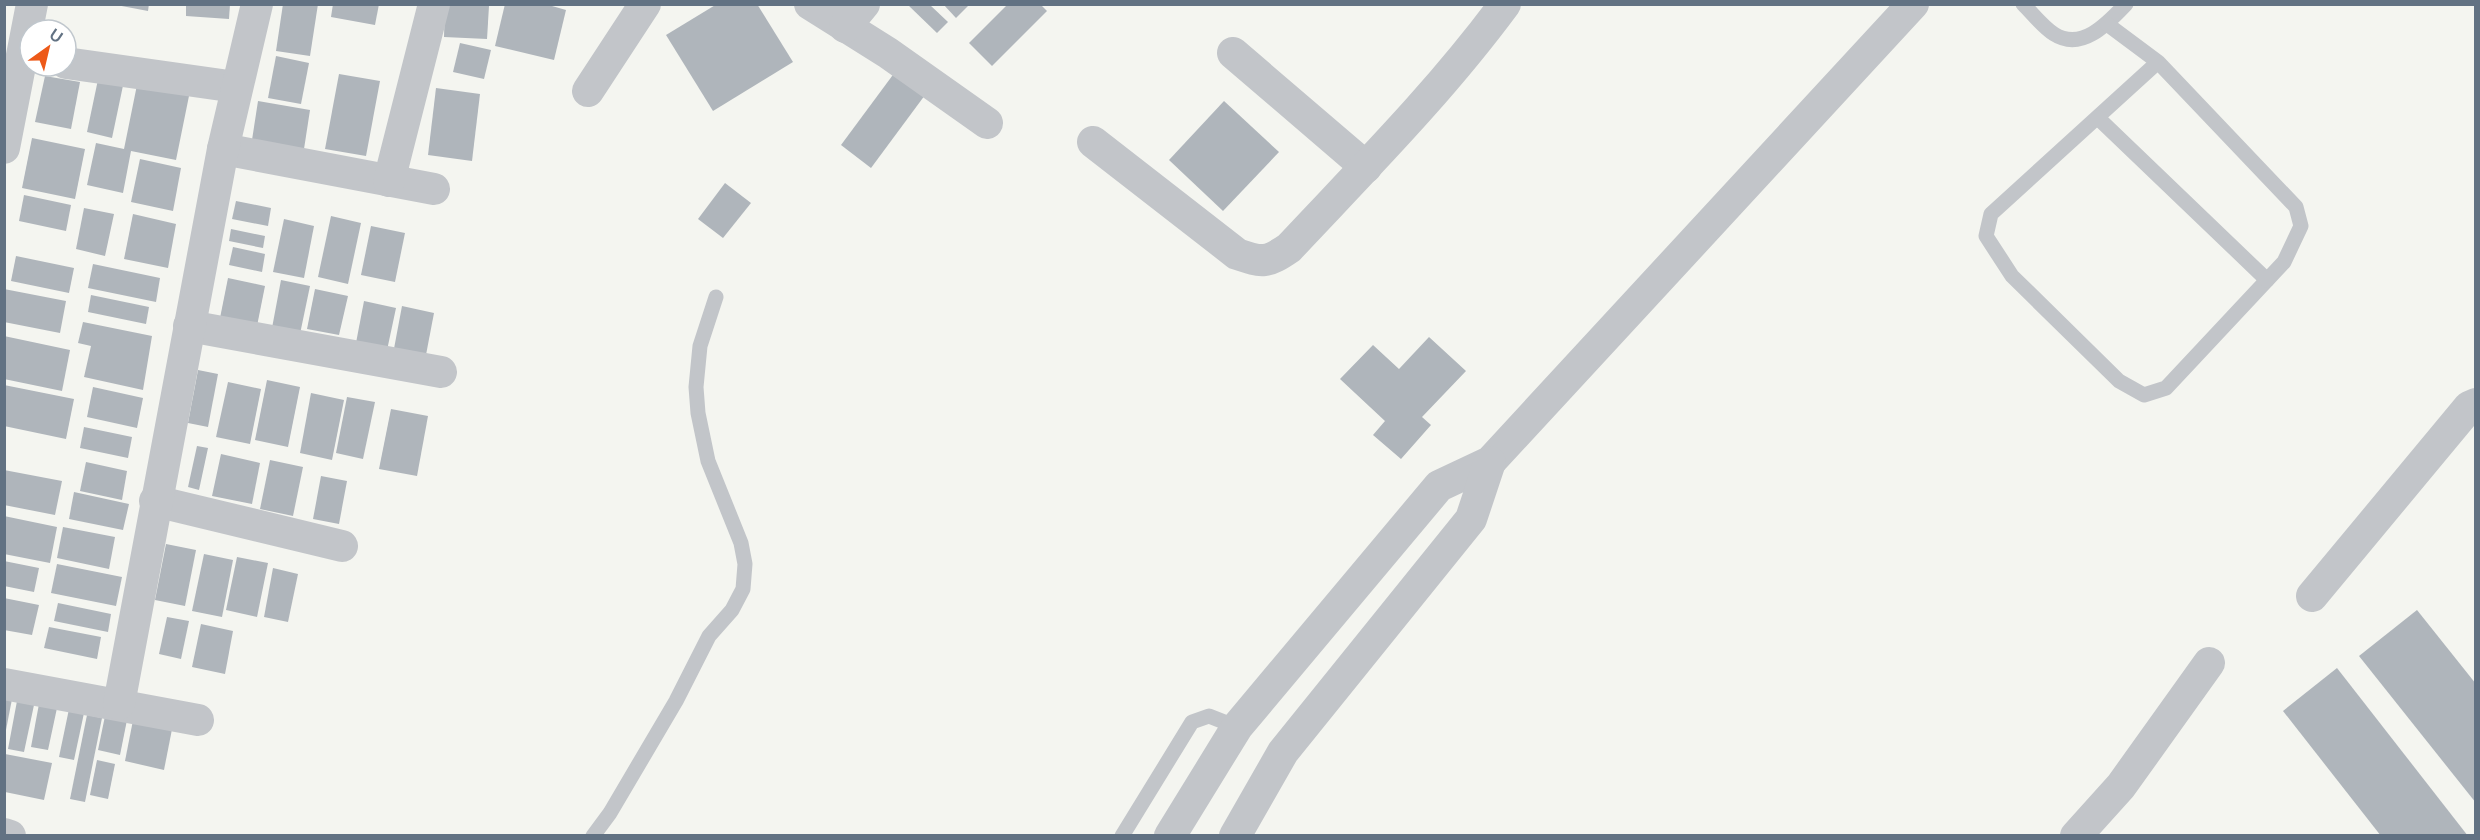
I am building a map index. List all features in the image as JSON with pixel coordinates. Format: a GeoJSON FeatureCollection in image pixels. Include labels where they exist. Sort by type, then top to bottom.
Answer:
{"type":"FeatureCollection","features":[{"type":"Feature","properties":{"kind":"street"},"geometry":{"type":"LineString","coordinates":[[118,704],[223,149],[257,4]]}},
{"type":"Feature","properties":{"kind":"street"},"geometry":{"type":"LineString","coordinates":[[389,181],[434,4]]}},
{"type":"Feature","properties":{"kind":"street"},"geometry":{"type":"LineString","coordinates":[[588,91],[645,4]]}},
{"type":"Feature","properties":{"kind":"street"},"geometry":{"type":"LineString","coordinates":[[810,4],[855,16],[888,53],[987,123]]}},
{"type":"Feature","properties":{"kind":"street"},"geometry":{"type":"LineString","coordinates":[[1093,142],[1237,254],[1259,262],[1271,260],[1289,248],[1467,57],[1505,4]]}},
{"type":"Feature","properties":{"kind":"street"},"geometry":{"type":"LineString","coordinates":[[1170,836],[1237,727],[1439,486],[1490,462],[1913,4]]}},
{"type":"Feature","properties":{"kind":"street"},"geometry":{"type":"LineString","coordinates":[[1233,53],[1366,167]]}},
{"type":"Feature","properties":{"kind":"street"},"geometry":{"type":"LineString","coordinates":[[4,148],[18,63]]}},
{"type":"Feature","properties":{"kind":"street"},"geometry":{"type":"LineString","coordinates":[[78,65],[236,87]]}},
{"type":"Feature","properties":{"kind":"street"},"geometry":{"type":"LineString","coordinates":[[223,149],[434,189]]}},
{"type":"Feature","properties":{"kind":"street"},"geometry":{"type":"LineString","coordinates":[[189,326],[441,372]]}},
{"type":"Feature","properties":{"kind":"street"},"geometry":{"type":"LineString","coordinates":[[2312,596],[2473,399]]}},
{"type":"Feature","properties":{"kind":"street"},"geometry":{"type":"LineString","coordinates":[[1235,836],[1283,752],[1471,519],[1490,462]]}},
{"type":"Feature","properties":{"kind":"street"},"geometry":{"type":"LineString","coordinates":[[155,501],[342,546]]}},
{"type":"Feature","properties":{"kind":"street"},"geometry":{"type":"LineString","coordinates":[[1372,567],[1409,596]]}},
{"type":"Feature","properties":{"kind":"street"},"geometry":{"type":"LineString","coordinates":[[2076,836],[2121,786],[2209,663]]}},
{"type":"Feature","properties":{"kind":"street"},"geometry":{"type":"LineString","coordinates":[[4,684],[198,720]]}},
{"type":"Feature","properties":{"kind":"street"},"geometry":{"type":"LineString","coordinates":[[4,834],[9,836]]}},
{"type":"Feature","properties":{"kind":"lane"},"geometry":{"type":"LineString","coordinates":[[2023,4],[2053,34],[2066,40],[2086,38],[2107,24],[2126,4]]}},
{"type":"Feature","properties":{"kind":"lane"},"geometry":{"type":"LineString","coordinates":[[2107,24],[2158,62],[2296,207],[2301,226],[2295,243],[2284,262],[2166,388],[2144,395],[2119,381],[2012,276],[1986,236],[1991,214],[2158,62]]}},
{"type":"Feature","properties":{"kind":"lane"},"geometry":{"type":"LineString","coordinates":[[2098,117],[2267,280]]}},
{"type":"Feature","properties":{"kind":"lane"},"geometry":{"type":"LineString","coordinates":[[593,836],[610,813],[670,711],[709,636],[732,610],[743,589],[745,564],[741,543],[708,461],[698,413],[696,387],[700,346],[716,297]]}},
{"type":"Feature","properties":{"kind":"lane"},"geometry":{"type":"LineString","coordinates":[[1122,836],[1192,723],[1209,716],[1237,727]]}},
{"type":"Feature","properties":{"kind":"building"},"geometry":{"type":"Polygon","coordinates":[[[111,4],[149,4],[148,11],[111,4]]]}},
{"type":"Feature","properties":{"kind":"building"},"geometry":{"type":"Polygon","coordinates":[[[186,4],[230,4],[229,19],[186,16],[186,4]]]}},
{"type":"Feature","properties":{"kind":"building"},"geometry":{"type":"Polygon","coordinates":[[[283,4],[318,4],[310,56],[276,51],[283,4]]]}},
{"type":"Feature","properties":{"kind":"building"},"geometry":{"type":"Polygon","coordinates":[[[333,4],[379,4],[375,25],[331,17],[333,4]]]}},
{"type":"Feature","properties":{"kind":"building"},"geometry":{"type":"Polygon","coordinates":[[[445,4],[489,6],[487,39],[444,37],[445,4]]]}},
{"type":"Feature","properties":{"kind":"building"},"geometry":{"type":"Polygon","coordinates":[[[505,4],[545,4],[566,10],[554,60],[495,46],[505,4]]]}},
{"type":"Feature","properties":{"kind":"building"},"geometry":{"type":"Polygon","coordinates":[[[717,4],[757,4],[793,62],[713,111],[666,35],[717,4]]]}},
{"type":"Feature","properties":{"kind":"building"},"geometry":{"type":"Polygon","coordinates":[[[943,4],[970,4],[956,18],[943,4]]]}},
{"type":"Feature","properties":{"kind":"building"},"geometry":{"type":"Polygon","coordinates":[[[1008,4],[1040,4],[1047,11],[992,66],[969,43],[1008,4]]]}},
{"type":"Feature","properties":{"kind":"building"},"geometry":{"type":"Polygon","coordinates":[[[908,5],[930,5],[948,22],[937,33],[908,5]]]}},
{"type":"Feature","properties":{"kind":"building"},"geometry":{"type":"Polygon","coordinates":[[[460,43],[491,50],[484,79],[453,72],[460,43]]]}},
{"type":"Feature","properties":{"kind":"building"},"geometry":{"type":"Polygon","coordinates":[[[276,56],[309,63],[301,104],[268,98],[276,56]]]}},
{"type":"Feature","properties":{"kind":"building"},"geometry":{"type":"Polygon","coordinates":[[[898,68],[928,91],[871,168],[841,145],[898,68]]]}},
{"type":"Feature","properties":{"kind":"building"},"geometry":{"type":"Polygon","coordinates":[[[100,70],[125,76],[112,138],[87,132],[100,70]]]}},
{"type":"Feature","properties":{"kind":"building"},"geometry":{"type":"Polygon","coordinates":[[[339,74],[380,81],[366,156],[325,149],[339,74]]]}},
{"type":"Feature","properties":{"kind":"building"},"geometry":{"type":"Polygon","coordinates":[[[45,78],[80,82],[71,129],[35,122],[45,78]]]}},
{"type":"Feature","properties":{"kind":"building"},"geometry":{"type":"Polygon","coordinates":[[[138,80],[190,91],[176,160],[131,151],[123,193],[87,185],[96,143],[124,149],[138,80]]]}},
{"type":"Feature","properties":{"kind":"building"},"geometry":{"type":"Polygon","coordinates":[[[436,88],[480,94],[472,161],[428,155],[436,88]]]}},
{"type":"Feature","properties":{"kind":"building"},"geometry":{"type":"Polygon","coordinates":[[[258,101],[310,110],[304,149],[252,140],[258,101]]]}},
{"type":"Feature","properties":{"kind":"building"},"geometry":{"type":"Polygon","coordinates":[[[1224,101],[1279,152],[1223,211],[1169,160],[1224,101]]]}},
{"type":"Feature","properties":{"kind":"building"},"geometry":{"type":"Polygon","coordinates":[[[32,138],[85,149],[75,199],[22,188],[32,138]]]}},
{"type":"Feature","properties":{"kind":"building"},"geometry":{"type":"Polygon","coordinates":[[[140,159],[181,168],[173,211],[131,202],[140,159]]]}},
{"type":"Feature","properties":{"kind":"building"},"geometry":{"type":"Polygon","coordinates":[[[725,183],[751,203],[723,238],[698,219],[725,183]]]}},
{"type":"Feature","properties":{"kind":"building"},"geometry":{"type":"Polygon","coordinates":[[[24,195],[71,205],[66,231],[19,221],[24,195]]]}},
{"type":"Feature","properties":{"kind":"building"},"geometry":{"type":"Polygon","coordinates":[[[236,201],[271,208],[268,226],[232,219],[236,201]]]}},
{"type":"Feature","properties":{"kind":"building"},"geometry":{"type":"Polygon","coordinates":[[[84,208],[114,214],[105,256],[76,249],[84,208]]]}},
{"type":"Feature","properties":{"kind":"building"},"geometry":{"type":"Polygon","coordinates":[[[133,214],[176,224],[168,268],[124,259],[133,214]]]}},
{"type":"Feature","properties":{"kind":"building"},"geometry":{"type":"Polygon","coordinates":[[[331,216],[361,223],[348,284],[318,277],[331,216]]]}},
{"type":"Feature","properties":{"kind":"building"},"geometry":{"type":"Polygon","coordinates":[[[284,219],[314,226],[304,278],[273,272],[284,219]]]}},
{"type":"Feature","properties":{"kind":"building"},"geometry":{"type":"Polygon","coordinates":[[[371,226],[405,233],[395,282],[361,275],[371,226]]]}},
{"type":"Feature","properties":{"kind":"building"},"geometry":{"type":"Polygon","coordinates":[[[231,229],[265,236],[263,248],[229,241],[231,229]]]}},
{"type":"Feature","properties":{"kind":"building"},"geometry":{"type":"Polygon","coordinates":[[[233,247],[265,254],[262,272],[229,265],[233,247]]]}},
{"type":"Feature","properties":{"kind":"building"},"geometry":{"type":"Polygon","coordinates":[[[16,256],[74,268],[69,293],[11,281],[16,256]]]}},
{"type":"Feature","properties":{"kind":"building"},"geometry":{"type":"Polygon","coordinates":[[[93,264],[160,278],[156,302],[88,288],[93,264]]]}},
{"type":"Feature","properties":{"kind":"building"},"geometry":{"type":"Polygon","coordinates":[[[228,278],[265,286],[257,326],[220,318],[228,278]]]}},
{"type":"Feature","properties":{"kind":"building"},"geometry":{"type":"Polygon","coordinates":[[[281,280],[310,286],[300,334],[272,328],[281,280]]]}},
{"type":"Feature","properties":{"kind":"building"},"geometry":{"type":"Polygon","coordinates":[[[4,289],[66,301],[60,333],[4,322],[4,289]]]}},
{"type":"Feature","properties":{"kind":"building"},"geometry":{"type":"Polygon","coordinates":[[[315,289],[348,296],[339,335],[307,329],[315,289]]]}},
{"type":"Feature","properties":{"kind":"building"},"geometry":{"type":"Polygon","coordinates":[[[91,295],[149,307],[146,324],[88,312],[91,295]]]}},
{"type":"Feature","properties":{"kind":"building"},"geometry":{"type":"Polygon","coordinates":[[[364,301],[396,308],[386,355],[355,348],[364,301]]]}},
{"type":"Feature","properties":{"kind":"building"},"geometry":{"type":"Polygon","coordinates":[[[402,306],[434,313],[425,360],[393,354],[402,306]]]}},
{"type":"Feature","properties":{"kind":"building"},"geometry":{"type":"Polygon","coordinates":[[[83,322],[152,336],[143,390],[84,377],[91,346],[78,343],[83,322]]]}},
{"type":"Feature","properties":{"kind":"building"},"geometry":{"type":"Polygon","coordinates":[[[4,336],[70,350],[62,391],[4,379],[4,336]]]}},
{"type":"Feature","properties":{"kind":"building"},"geometry":{"type":"Polygon","coordinates":[[[1429,337],[1466,371],[1422,417],[1431,425],[1401,459],[1373,435],[1385,421],[1340,379],[1373,345],[1399,369],[1429,337]]]}},
{"type":"Feature","properties":{"kind":"building"},"geometry":{"type":"Polygon","coordinates":[[[198,370],[218,374],[208,427],[188,423],[198,370]]]}},
{"type":"Feature","properties":{"kind":"building"},"geometry":{"type":"Polygon","coordinates":[[[267,380],[300,387],[288,447],[255,440],[267,380]]]}},
{"type":"Feature","properties":{"kind":"building"},"geometry":{"type":"Polygon","coordinates":[[[228,382],[261,389],[250,444],[216,437],[228,382]]]}},
{"type":"Feature","properties":{"kind":"building"},"geometry":{"type":"Polygon","coordinates":[[[4,385],[74,399],[66,439],[4,426],[4,385]]]}},
{"type":"Feature","properties":{"kind":"building"},"geometry":{"type":"Polygon","coordinates":[[[93,387],[143,398],[137,428],[87,417],[93,387]]]}},
{"type":"Feature","properties":{"kind":"building"},"geometry":{"type":"Polygon","coordinates":[[[311,393],[344,400],[332,460],[300,453],[311,393]]]}},
{"type":"Feature","properties":{"kind":"building"},"geometry":{"type":"Polygon","coordinates":[[[347,397],[375,402],[363,459],[336,453],[347,397]]]}},
{"type":"Feature","properties":{"kind":"building"},"geometry":{"type":"Polygon","coordinates":[[[391,409],[428,416],[417,476],[379,469],[391,409]]]}},
{"type":"Feature","properties":{"kind":"building"},"geometry":{"type":"Polygon","coordinates":[[[84,427],[132,437],[128,458],[80,448],[84,427]]]}},
{"type":"Feature","properties":{"kind":"building"},"geometry":{"type":"Polygon","coordinates":[[[197,446],[208,448],[199,490],[188,487],[197,446]]]}},
{"type":"Feature","properties":{"kind":"building"},"geometry":{"type":"Polygon","coordinates":[[[221,454],[260,463],[252,504],[212,496],[221,454]]]}},
{"type":"Feature","properties":{"kind":"building"},"geometry":{"type":"Polygon","coordinates":[[[270,460],[303,467],[293,516],[260,509],[270,460]]]}},
{"type":"Feature","properties":{"kind":"building"},"geometry":{"type":"Polygon","coordinates":[[[86,462],[127,471],[122,500],[80,491],[86,462]]]}},
{"type":"Feature","properties":{"kind":"building"},"geometry":{"type":"Polygon","coordinates":[[[4,470],[62,481],[55,515],[4,505],[4,470]]]}},
{"type":"Feature","properties":{"kind":"building"},"geometry":{"type":"Polygon","coordinates":[[[321,476],[347,481],[339,524],[313,519],[321,476]]]}},
{"type":"Feature","properties":{"kind":"building"},"geometry":{"type":"Polygon","coordinates":[[[74,492],[129,504],[123,530],[69,519],[74,492]]]}},
{"type":"Feature","properties":{"kind":"building"},"geometry":{"type":"Polygon","coordinates":[[[4,516],[57,527],[50,563],[4,554],[4,516]]]}},
{"type":"Feature","properties":{"kind":"building"},"geometry":{"type":"Polygon","coordinates":[[[63,527],[115,537],[109,569],[57,558],[63,527]]]}},
{"type":"Feature","properties":{"kind":"building"},"geometry":{"type":"Polygon","coordinates":[[[166,544],[196,550],[185,606],[155,600],[166,544]]]}},
{"type":"Feature","properties":{"kind":"building"},"geometry":{"type":"Polygon","coordinates":[[[204,554],[233,560],[222,617],[192,611],[204,554]]]}},
{"type":"Feature","properties":{"kind":"building"},"geometry":{"type":"Polygon","coordinates":[[[237,557],[268,563],[257,617],[226,610],[237,557]]]}},
{"type":"Feature","properties":{"kind":"building"},"geometry":{"type":"Polygon","coordinates":[[[4,561],[39,568],[34,592],[4,586],[4,561]]]}},
{"type":"Feature","properties":{"kind":"building"},"geometry":{"type":"Polygon","coordinates":[[[57,564],[122,577],[116,606],[51,593],[57,564]]]}},
{"type":"Feature","properties":{"kind":"building"},"geometry":{"type":"Polygon","coordinates":[[[273,568],[298,574],[288,622],[264,617],[273,568]]]}},
{"type":"Feature","properties":{"kind":"building"},"geometry":{"type":"Polygon","coordinates":[[[4,598],[39,605],[32,635],[4,630],[4,598]]]}},
{"type":"Feature","properties":{"kind":"building"},"geometry":{"type":"Polygon","coordinates":[[[58,603],[111,614],[108,632],[54,621],[58,603]]]}},
{"type":"Feature","properties":{"kind":"building"},"geometry":{"type":"Polygon","coordinates":[[[2417,610],[2476,684],[2476,803],[2359,656],[2417,610]]]}},
{"type":"Feature","properties":{"kind":"building"},"geometry":{"type":"Polygon","coordinates":[[[167,617],[189,621],[181,659],[159,654],[167,617]]]}},
{"type":"Feature","properties":{"kind":"building"},"geometry":{"type":"Polygon","coordinates":[[[201,624],[233,631],[225,674],[192,667],[201,624]]]}},
{"type":"Feature","properties":{"kind":"building"},"geometry":{"type":"Polygon","coordinates":[[[49,627],[101,637],[97,659],[44,648],[49,627]]]}},
{"type":"Feature","properties":{"kind":"building"},"geometry":{"type":"Polygon","coordinates":[[[2337,668],[2468,836],[2381,836],[2283,711],[2337,668]]]}},
{"type":"Feature","properties":{"kind":"building"},"geometry":{"type":"Polygon","coordinates":[[[4,697],[12,699],[6,730],[4,730],[4,697]]]}},
{"type":"Feature","properties":{"kind":"building"},"geometry":{"type":"Polygon","coordinates":[[[17,701],[34,705],[24,752],[8,749],[17,701]]]}},
{"type":"Feature","properties":{"kind":"building"},"geometry":{"type":"Polygon","coordinates":[[[39,704],[57,708],[48,750],[31,747],[39,704]]]}},
{"type":"Feature","properties":{"kind":"building"},"geometry":{"type":"Polygon","coordinates":[[[69,709],[84,713],[74,760],[59,757],[69,709]]]}},
{"type":"Feature","properties":{"kind":"building"},"geometry":{"type":"Polygon","coordinates":[[[135,710],[174,719],[164,770],[125,761],[135,710]]]}},
{"type":"Feature","properties":{"kind":"building"},"geometry":{"type":"Polygon","coordinates":[[[87,715],[102,718],[85,802],[70,799],[87,715]]]}},
{"type":"Feature","properties":{"kind":"building"},"geometry":{"type":"Polygon","coordinates":[[[105,716],[127,720],[120,755],[98,750],[105,716]]]}},
{"type":"Feature","properties":{"kind":"building"},"geometry":{"type":"Polygon","coordinates":[[[5,754],[52,763],[44,800],[5,792],[5,754]]]}},
{"type":"Feature","properties":{"kind":"building"},"geometry":{"type":"Polygon","coordinates":[[[97,760],[115,764],[108,799],[90,795],[97,760]]]}}]}
